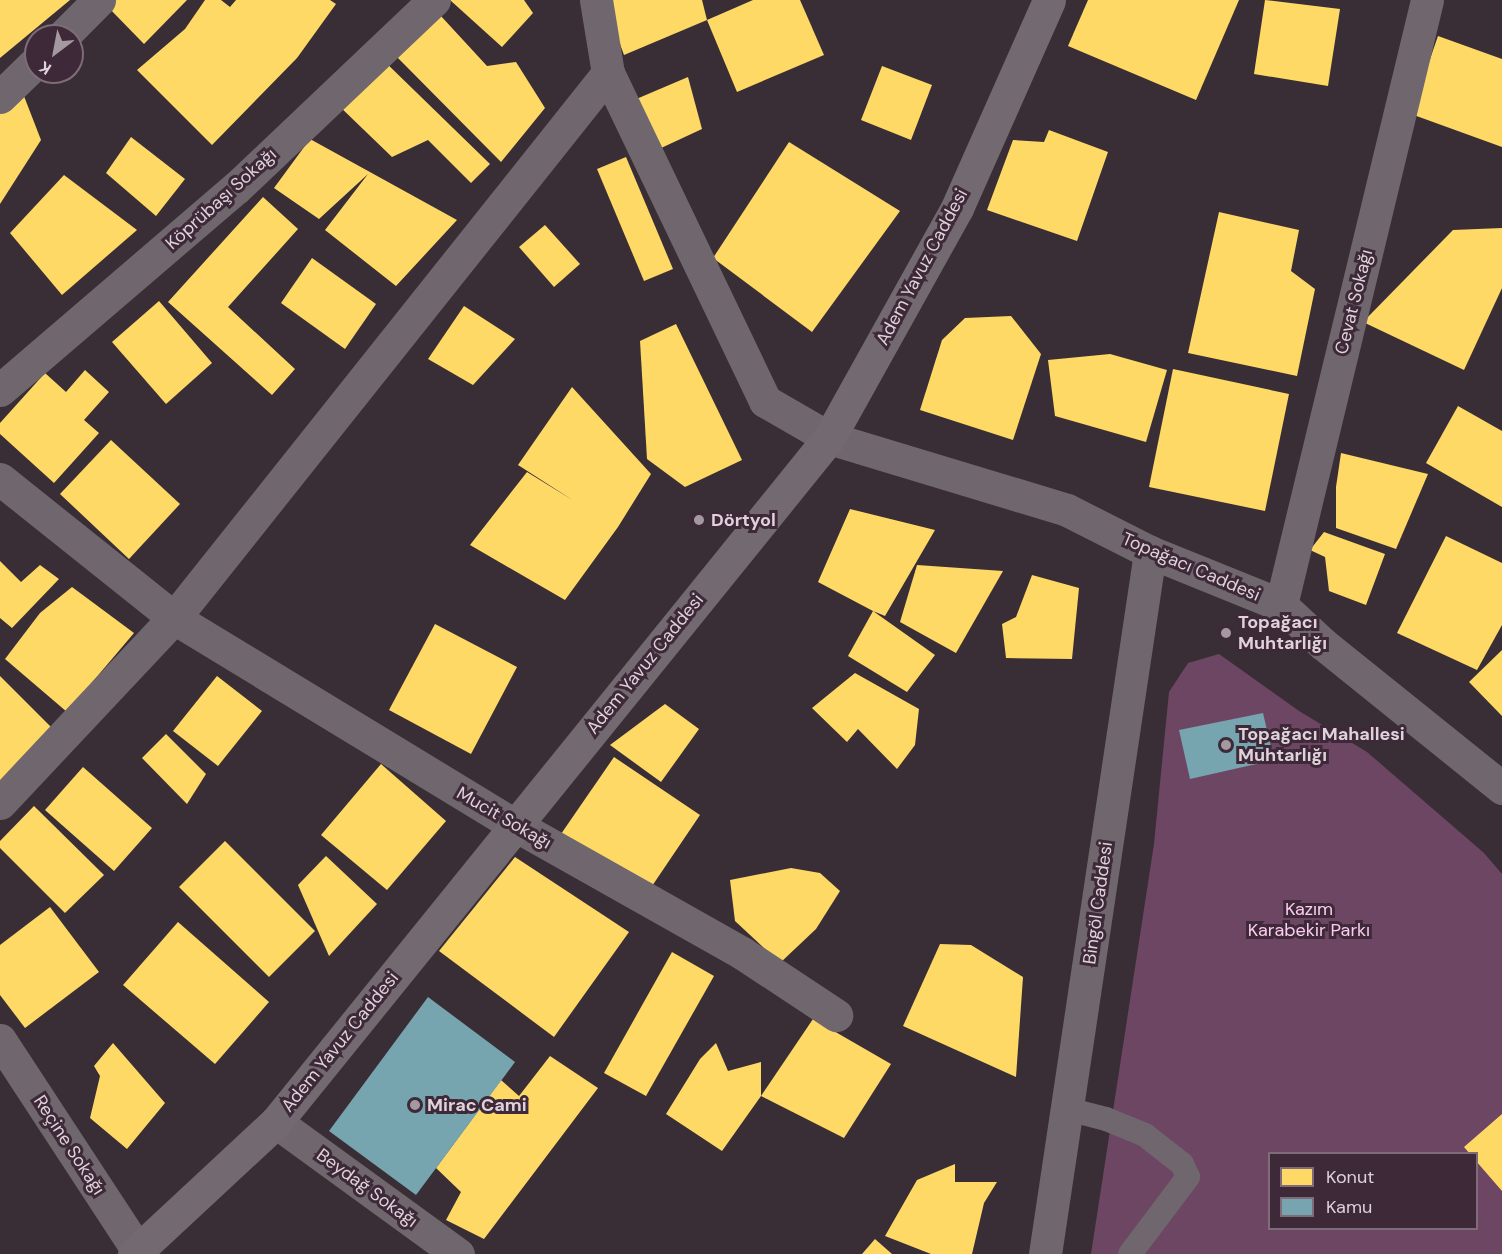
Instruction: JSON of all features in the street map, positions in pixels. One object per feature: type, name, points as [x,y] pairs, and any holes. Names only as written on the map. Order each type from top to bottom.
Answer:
[{"type":"street","name":"Köprübaşı Sokağı","points":[[0,390],[236,188],[434,0]]},
{"type":"street","name":"Topağacı Caddesi","points":[[596,0],[608,73],[765,401],[829,438],[1067,510],[1150,552],[1281,605],[1323,644],[1502,788]]},
{"type":"street","name":"Adem Yavuz Caddesi","points":[[136,1252],[276,1122],[829,438],[957,208],[1049,0]]},
{"type":"street","name":"Cevat Sokağı","points":[[1281,605],[1427,0]]},
{"type":"street","points":[[74,24],[93,2]]},
{"type":"street","points":[[0,803],[174,618],[608,73]]},
{"type":"street","points":[[0,97],[24,74]]},
{"type":"street","name":"Mucit Sokağı","points":[[0,479],[174,618],[515,825],[742,953],[836,1015]]},
{"type":"street","name":"Bingöl Caddesi","points":[[1046,1254],[1150,552]]},
{"type":"street","name":"Reçine Sokağı","points":[[0,1040],[136,1252]]},
{"type":"street","name":"Beydağ Sokağı","points":[[276,1122],[458,1254]]},
{"type":"lane","points":[[1067,1109],[1106,1119],[1145,1135],[1182,1164],[1188,1177],[1131,1254]]},
{"type":"green space","name":"Kazım Karabekir Parkı","points":[[1219,654],[1299,711],[1367,752],[1484,853],[1502,874],[1502,1254],[1091,1254],[1154,844],[1169,692],[1188,663]]},
{"type":"building: Konut","points":[[0,0],[70,0],[41,24],[24,24],[24,38],[0,58]]},
{"type":"building: Konut","points":[[111,0],[187,0],[144,44],[106,5]]},
{"type":"building: Konut","points":[[205,0],[221,0],[230,7],[236,0],[330,0],[336,4],[297,58],[212,145],[137,70],[185,29]]},
{"type":"building: Konut","points":[[450,0],[524,0],[533,13],[502,47]]},
{"type":"building: Konut","points":[[604,0],[702,0],[707,20],[624,55]]},
{"type":"building: Konut","points":[[753,0],[800,0],[824,55],[737,92],[707,20]]},
{"type":"building: Konut","points":[[1088,0],[1239,0],[1196,100],[1068,46]]},
{"type":"building: Konut","points":[[1265,0],[1340,9],[1328,86],[1254,74]]},
{"type":"building: Konut","points":[[440,15],[487,66],[516,62],[545,108],[501,162],[395,55]]},
{"type":"building: Konut","points":[[1438,36],[1502,59],[1502,147],[1411,114]]},
{"type":"building: Konut","points":[[380,57],[490,164],[471,183],[428,140],[392,157],[335,102]]},
{"type":"building: Konut","points":[[882,66],[932,85],[911,140],[861,120]]},
{"type":"building: Konut","points":[[688,77],[702,129],[659,149],[634,100]]},
{"type":"building: Konut","points":[[22,91],[41,140],[0,204],[0,108]]},
{"type":"building: Konut","points":[[1049,130],[1108,152],[1077,241],[987,210],[1013,140],[1044,142]]},
{"type":"building: Konut","points":[[131,137],[185,179],[156,216],[106,173]]},
{"type":"building: Konut","points":[[310,139],[457,220],[396,286],[325,230],[368,174],[319,219],[274,188]]},
{"type":"building: Konut","points":[[789,142],[900,211],[812,332],[713,258]]},
{"type":"building: Konut","points":[[626,157],[673,269],[644,281],[597,169]]},
{"type":"building: Konut","points":[[64,175],[137,230],[62,295],[10,233]]},
{"type":"building: Konut","points":[[263,197],[298,229],[228,307],[295,369],[272,395],[168,302]]},
{"type":"building: Konut","points":[[1219,212],[1299,230],[1291,271],[1315,289],[1297,376],[1188,353]]},
{"type":"building: Konut","points":[[545,225],[580,264],[554,287],[519,247]]},
{"type":"building: Konut","points":[[1502,228],[1502,288],[1464,370],[1363,322],[1453,230]]},
{"type":"building: Konut","points":[[312,258],[376,304],[345,349],[281,303]]},
{"type":"building: Konut","points":[[159,301],[212,363],[166,404],[112,342]]},
{"type":"building: Konut","points":[[464,306],[515,339],[473,385],[428,359]]},
{"type":"building: Konut","points":[[1011,316],[1041,354],[1013,440],[920,410],[942,340],[965,318]]},
{"type":"building: Konut","points":[[676,324],[742,460],[685,487],[647,459],[640,341]]},
{"type":"building: Konut","points":[[1110,354],[1167,370],[1146,442],[1055,416],[1048,360]]},
{"type":"building: Konut","points":[[1173,369],[1289,394],[1265,511],[1149,487]]},
{"type":"building: Konut","points":[[85,370],[109,392],[84,420],[99,433],[54,483],[0,434],[0,423],[45,373],[66,392]]},
{"type":"building: Konut","points":[[572,387],[651,474],[618,527],[565,600],[470,545],[527,472],[574,501],[518,465]]},
{"type":"building: Konut","points":[[1458,406],[1502,431],[1502,507],[1426,463]]},
{"type":"building: Konut","points":[[111,440],[180,504],[129,559],[60,494]]},
{"type":"building: Konut","points":[[1341,453],[1428,474],[1396,549],[1336,528],[1336,487]]},
{"type":"building: Konut","points":[[850,509],[935,530],[885,616],[818,582]]},
{"type":"building: Konut","points":[[1324,532],[1385,554],[1366,605],[1329,591],[1325,557],[1310,550]]},
{"type":"building: Konut","points":[[1446,536],[1502,563],[1502,625],[1477,670],[1397,633]]},
{"type":"building: Konut","points":[[0,561],[21,582],[40,565],[59,579],[12,628],[0,618]]},
{"type":"building: Konut","points":[[917,565],[1003,571],[956,653],[900,622]]},
{"type":"building: Konut","points":[[1032,575],[1079,588],[1072,659],[1006,658],[1002,624],[1016,617]]},
{"type":"building: Konut","points":[[72,587],[134,633],[67,712],[5,659],[40,613]]},
{"type":"building: Konut","points":[[873,611],[935,655],[907,692],[848,656]]},
{"type":"building: Konut","points":[[435,624],[517,667],[471,754],[389,710]]},
{"type":"building: Konut","points":[[1502,650],[1502,716],[1469,682]]},
{"type":"building: Konut","points":[[855,673],[919,709],[915,745],[897,769],[858,729],[847,742],[812,708]]},
{"type":"building: Konut","points":[[0,676],[52,728],[0,784]]},
{"type":"building: Konut","points":[[217,676],[262,711],[218,766],[173,731]]},
{"type":"building: Konut","points":[[665,704],[699,729],[661,782],[610,745]]},
{"type":"building: Konut","points":[[166,734],[206,774],[187,804],[142,758]]},
{"type":"building: Konut","points":[[614,757],[700,815],[648,892],[561,834]]},
{"type":"building: Konut","points":[[381,764],[446,821],[387,890],[321,835]]},
{"type":"building: Konut","points":[[83,767],[152,828],[114,871],[45,810]]},
{"type":"building: Konut","points":[[34,806],[104,875],[65,913],[0,848],[0,841]]},
{"type":"building: Konut","points":[[225,841],[315,931],[269,977],[179,887]]},
{"type":"building: Konut","points":[[326,856],[377,904],[329,956],[298,885]]},
{"type":"building: Konut","points":[[515,857],[629,932],[554,1037],[439,951]]},
{"type":"building: Konut","points":[[791,868],[820,873],[840,891],[816,929],[780,963],[735,921],[730,880]]},
{"type":"building: Konut","points":[[50,907],[99,972],[25,1028],[0,995],[0,945]]},
{"type":"building: Konut","points":[[178,922],[269,1002],[215,1064],[123,985]]},
{"type":"building: Konut","points":[[940,944],[971,945],[1023,977],[1016,1077],[903,1026]]},
{"type":"building: Konut","points":[[672,952],[714,976],[646,1096],[604,1073]]},
{"type":"building: Konut","points":[[813,1019],[891,1064],[844,1138],[761,1096]]},
{"type":"building: Konut","points":[[113,1043],[165,1103],[127,1149],[90,1118],[100,1076],[94,1066]]},
{"type":"building: Konut","points":[[716,1043],[728,1071],[761,1062],[761,1096],[722,1151],[666,1114],[700,1059]]},
{"type":"building: Konut","points":[[550,1056],[598,1088],[484,1239],[446,1220],[461,1192],[436,1168],[501,1080],[519,1096]]},
{"type":"building: Konut","points":[[1502,1114],[1502,1191],[1478,1163],[1478,1152],[1468,1152],[1464,1147]]},
{"type":"building: Konut","points":[[955,1164],[955,1182],[997,1182],[984,1203],[972,1254],[931,1254],[885,1236],[917,1180]]},
{"type":"building: Konut","points":[[875,1239],[892,1254],[862,1254]]},
{"type":"building: Kamu","name":"Topağacı Mahallesi Muhtarlığı","points":[[1263,713],[1274,760],[1190,779],[1179,730]]},
{"type":"building: Kamu","name":"Mirac Cami","points":[[428,997],[515,1062],[416,1195],[329,1131]]},
{"type":"place","name":"Dörtyol","points":[[699,520]]},
{"type":"place","name":"Topağacı Muhtarlığı","points":[[1226,633]]},
{"type":"place","name":"Topağacı Mahallesi Muhtarlığı","points":[[1226,745]]},
{"type":"place","name":"Mirac Cami","points":[[415,1105]]}]
